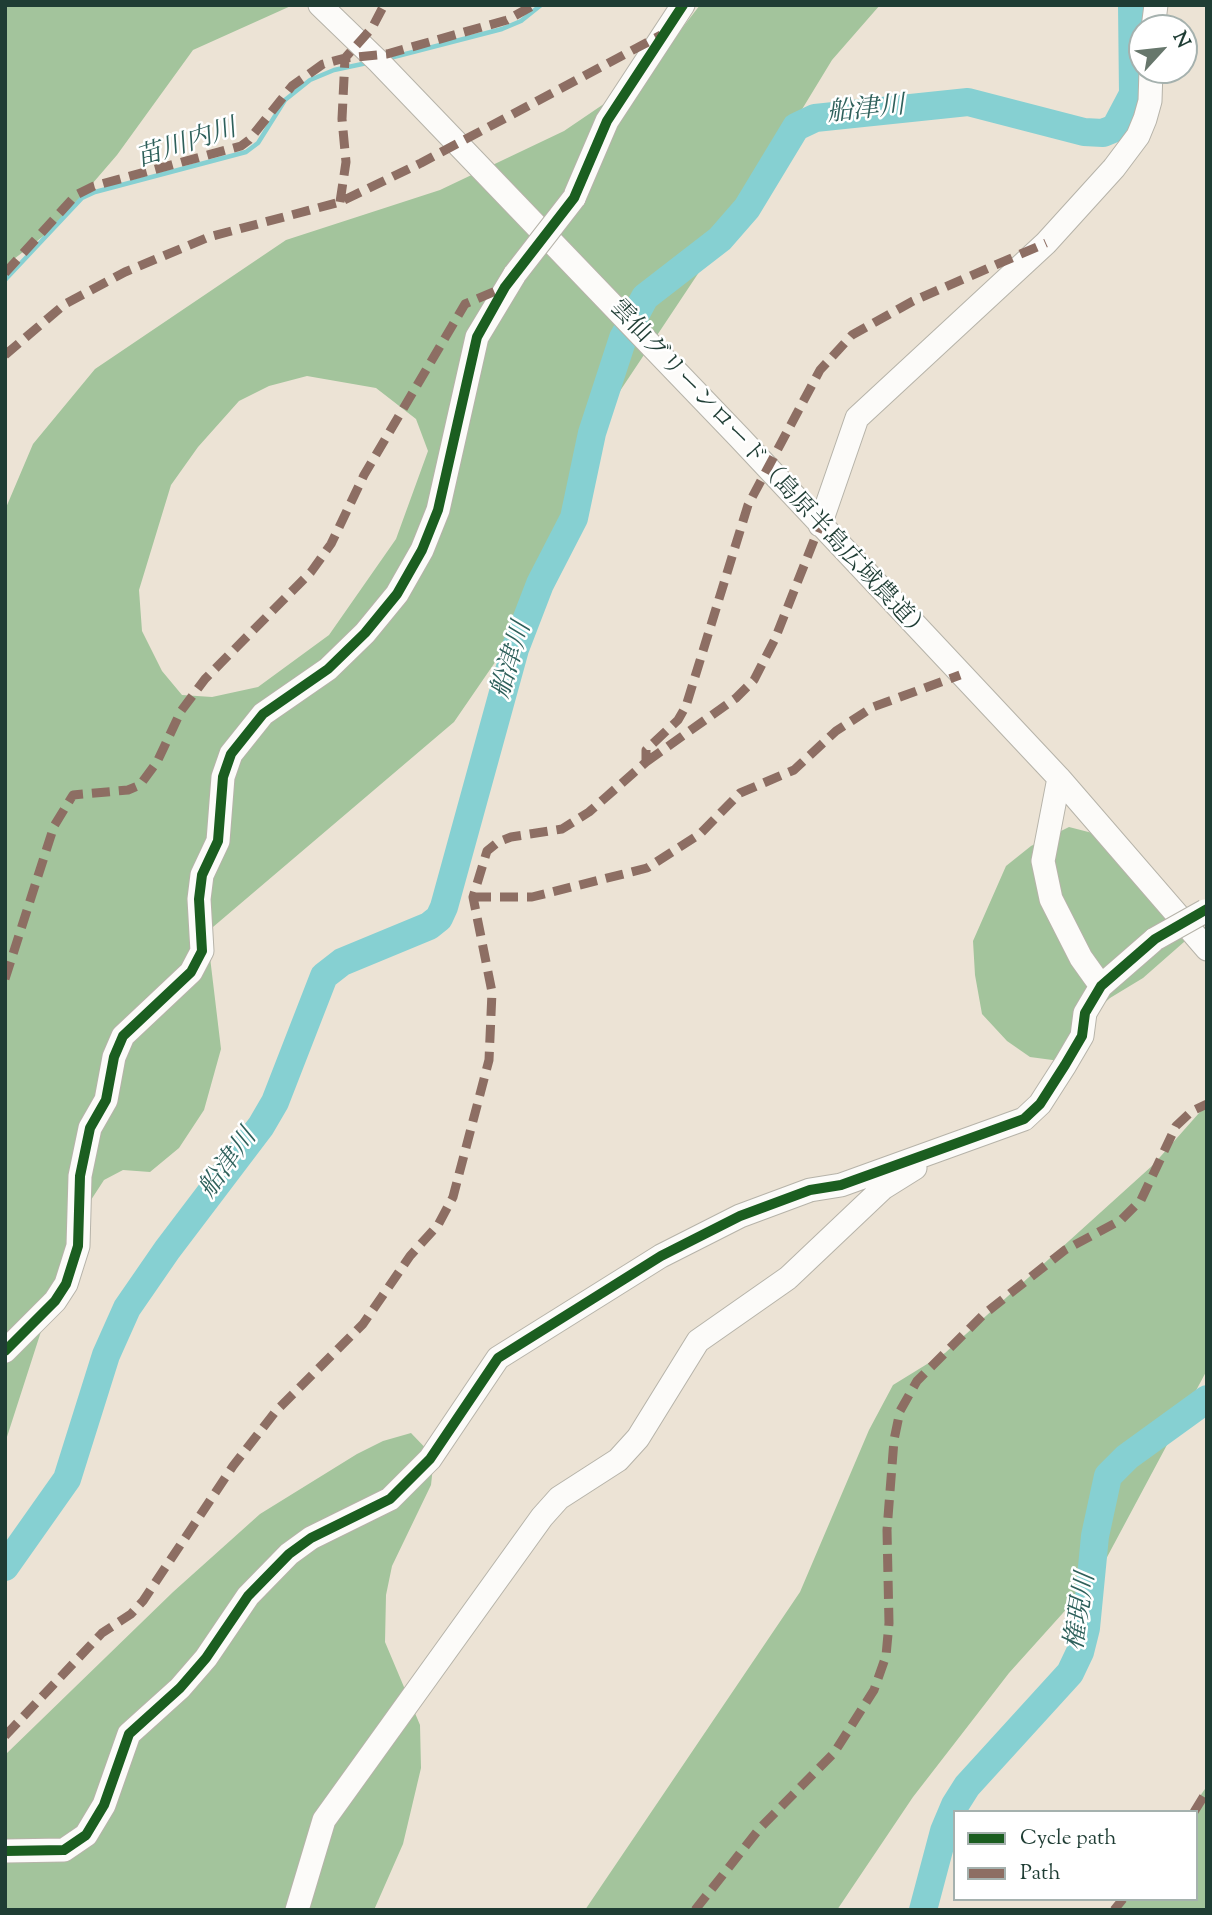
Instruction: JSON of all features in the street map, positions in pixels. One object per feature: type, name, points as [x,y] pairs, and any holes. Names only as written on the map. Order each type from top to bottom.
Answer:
[{"type":"street","name":"雲仙グリーンロード（島原半島広域農道）","points":[[320,5],[501,189],[1059,778],[1207,949]]},
{"type":"street","points":[[5,1351],[55,1301],[66,1284],[78,1247],[80,1175],[90,1128],[106,1100],[114,1057],[123,1036],[191,972],[202,951],[198,899],[202,875],[218,841],[223,777],[231,754],[263,715],[328,668],[365,633],[397,594],[422,550],[438,510],[477,337],[515,274],[575,198],[607,121],[683,5]]},
{"type":"street","points":[[815,519],[857,418],[1046,243],[1114,168],[1138,136],[1150,101],[1151,84]]},
{"type":"street","points":[[1059,778],[1043,861],[1051,900],[1081,958],[1101,986]]},
{"type":"street","points":[[5,1851],[64,1850],[86,1835],[104,1805],[129,1734],[180,1688],[206,1658],[248,1596],[289,1554],[311,1538],[390,1499],[430,1459],[498,1358],[661,1256],[740,1216],[810,1190],[841,1185],[937,1148],[1024,1119],[1041,1104],[1082,1036],[1085,1013],[1101,986],[1155,939],[1206,910]]},
{"type":"street","points":[[297,1910],[324,1820],[542,1517],[559,1499],[618,1460],[638,1438],[698,1341],[788,1278],[883,1188],[933,1157],[937,1148]]},
{"type":"green space","points":[[5,5],[293,5],[193,50],[117,155],[55,227],[5,266]]},
{"type":"green space","points":[[700,5],[880,5],[832,60],[745,203],[612,403],[500,655],[454,722],[213,927],[209,949],[221,1049],[204,1110],[179,1148],[150,1172],[123,1170],[104,1180],[76,1223],[5,1443],[5,510],[33,444],[95,369],[286,240],[440,190],[564,131],[645,76]],"holes":[[[307,376],[376,388],[416,419],[428,451],[396,539],[329,635],[258,687],[212,697],[182,695],[162,671],[142,631],[139,590],[171,485],[198,447],[239,401],[269,386]]]},
{"type":"green space","points":[[1069,827],[1100,835],[1186,921],[1184,942],[1143,978],[1110,998],[1092,1014],[1060,1061],[1030,1057],[1007,1041],[982,1014],[975,975],[973,941],[1006,866],[1031,846]]},
{"type":"green space","points":[[1207,1104],[1207,1370],[1098,1574],[1009,1673],[913,1797],[837,1910],[585,1910],[800,1592],[869,1430],[893,1385],[945,1353],[1153,1165]]},
{"type":"green space","points":[[411,1433],[434,1457],[431,1485],[392,1566],[386,1595],[385,1642],[420,1725],[421,1768],[403,1844],[374,1910],[5,1910],[5,1755],[173,1592],[260,1514],[357,1454],[383,1441]]},
{"type":"green space","points":[[1207,1786],[1207,1910],[1114,1910],[1121,1901],[1198,1901],[1198,1810],[1190,1810]]},
{"type":"waterway","name":"苗川内川","points":[[386,59],[502,29],[521,21],[541,5]]},
{"type":"waterway","name":"船津川","points":[[5,1567],[67,1479],[106,1355],[127,1308],[167,1250],[261,1126],[275,1102],[324,976],[342,962],[429,926],[439,918],[515,649],[540,584],[574,518],[592,433],[623,338],[645,297],[720,239],[747,208],[796,127],[815,118],[968,102],[1084,132],[1103,133],[1115,128],[1133,94],[1132,5]]},
{"type":"waterway","name":"苗川内川","points":[[5,280],[82,198],[95,192],[246,152],[258,143],[285,100],[310,80],[334,70],[367,63]]},
{"type":"waterway","name":"権現川","points":[[923,1910],[944,1831],[955,1805],[967,1786],[1070,1673],[1080,1652],[1086,1628],[1095,1536],[1108,1476],[1127,1457],[1207,1399]]},
{"type":"marked path","points":[[340,202],[346,162],[342,119],[345,58],[372,28],[384,5]]},
{"type":"marked path","points":[[5,273],[76,195],[94,186],[241,146],[249,140],[292,86],[323,64],[345,58],[387,54],[507,20],[534,5]]},
{"type":"marked path","points":[[5,355],[65,304],[125,272],[209,237],[340,202],[421,163],[661,35]]},
{"type":"marked path","points":[[5,1736],[102,1633],[131,1614],[143,1601],[233,1466],[276,1411],[363,1324],[410,1256],[438,1225],[453,1197],[489,1060],[492,992],[473,897],[487,851],[498,842],[511,837],[562,829],[589,812],[646,762],[646,750],[678,720],[686,706],[748,505],[820,370],[852,335],[913,301],[1046,243]]},
{"type":"marked path","points":[[5,979],[54,826],[73,795],[128,790],[140,785],[157,762],[181,711],[205,679],[311,572],[331,544],[364,475],[465,304],[503,288]]},
{"type":"marked path","points":[[646,762],[736,698],[754,680],[775,639],[820,525]]},
{"type":"marked path","points":[[473,897],[532,897],[647,868],[700,834],[740,793],[794,770],[836,731],[873,707],[960,675]]},
{"type":"marked path","points":[[695,1910],[760,1828],[834,1753],[874,1690],[886,1656],[889,1623],[887,1530],[894,1440],[900,1411],[917,1381],[983,1315],[1065,1250],[1121,1220],[1141,1200],[1176,1126],[1192,1111],[1207,1104]]},
{"type":"marked path","points":[[1195,1810],[1207,1791]]},
{"type":"marked path","points":[[1114,1910],[1121,1901]]},
{"type":"cycle path","points":[[5,1351],[55,1301],[66,1284],[78,1246],[80,1176],[90,1128],[106,1100],[114,1057],[123,1036],[191,972],[202,951],[199,899],[202,875],[218,841],[223,777],[231,754],[263,714],[328,669],[365,633],[397,594],[422,550],[438,510],[477,337],[505,287],[574,198],[607,121],[683,5]]},
{"type":"cycle path","points":[[5,1851],[64,1850],[86,1835],[104,1805],[129,1734],[180,1688],[206,1658],[248,1596],[289,1554],[311,1538],[390,1499],[430,1459],[498,1358],[661,1256],[740,1216],[810,1190],[841,1185],[1024,1119],[1040,1104],[1082,1036],[1085,1013],[1101,986],[1155,939],[1207,909]]}]
